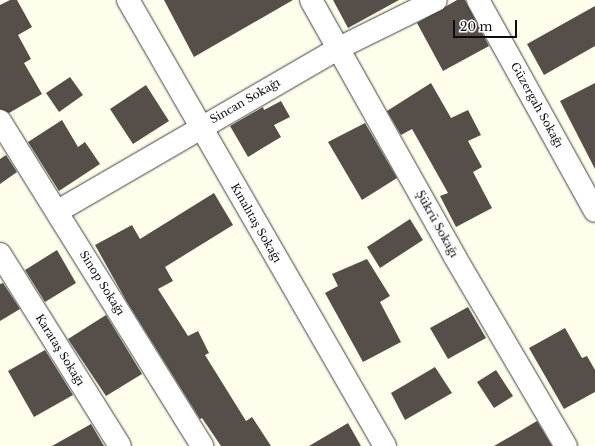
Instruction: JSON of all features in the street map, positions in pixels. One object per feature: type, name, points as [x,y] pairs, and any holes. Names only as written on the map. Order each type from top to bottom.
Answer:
[{"type":"street","name":"Kınalıtaş Sokağı","points":[[128,0],[384,446]]},
{"type":"street","name":"Şükrü Sokağı","points":[[311,0],[455,257],[566,446]]},
{"type":"street","name":"Sincan Sokağı","points":[[58,211],[200,126],[339,48],[436,0]]},
{"type":"street","name":"Güzergah Sokağı","points":[[478,0],[595,211]]},
{"type":"street","name":"Sinop Sokağı","points":[[0,121],[58,211],[202,446]]},
{"type":"street","name":"Karataş Sokağı","points":[[0,254],[120,446]]},
{"type":"building","points":[[10,0],[17,0],[32,27],[18,35],[31,59],[24,63],[42,94],[9,113],[0,109],[0,5]]},
{"type":"building","points":[[164,0],[293,0],[194,57]]},
{"type":"building","points":[[333,0],[399,0],[348,28]]},
{"type":"building","points":[[457,0],[465,0],[489,46],[443,71],[417,23]]},
{"type":"building","points":[[595,6],[595,46],[544,75],[527,44]]},
{"type":"building","points":[[70,77],[83,95],[59,112],[46,93]]},
{"type":"building","points":[[431,83],[451,118],[468,110],[481,135],[468,141],[482,167],[473,172],[492,208],[456,227],[440,196],[448,193],[412,129],[401,135],[387,111]]},
{"type":"building","points":[[595,83],[595,169],[560,101]]},
{"type":"building","points":[[146,85],[169,121],[133,144],[110,109]]},
{"type":"building","points":[[281,101],[290,117],[274,125],[281,137],[248,157],[230,126],[263,107],[264,110]]},
{"type":"building","points":[[62,120],[78,147],[85,142],[100,164],[59,191],[28,142]]},
{"type":"building","points":[[365,123],[397,178],[362,200],[328,142]]},
{"type":"building","points":[[6,155],[17,172],[0,184],[0,159]]},
{"type":"building","points":[[214,193],[233,225],[165,267],[173,281],[158,289],[188,336],[198,331],[209,353],[205,355],[246,421],[252,417],[271,446],[221,446],[202,418],[200,419],[127,302],[95,245],[132,225],[140,239]]},
{"type":"building","points":[[410,219],[423,240],[380,268],[367,247]]},
{"type":"building","points":[[57,250],[76,283],[45,302],[25,270]]},
{"type":"building","points":[[367,259],[390,296],[380,302],[401,342],[363,362],[325,293],[338,286],[332,274]]},
{"type":"building","points":[[3,283],[20,309],[0,321],[0,284]]},
{"type":"building","points":[[468,307],[486,338],[448,359],[430,328]]},
{"type":"building","points":[[106,315],[142,374],[106,396],[68,339]]},
{"type":"building","points":[[565,328],[582,358],[587,356],[595,370],[595,392],[564,409],[529,348]]},
{"type":"building","points":[[45,350],[73,395],[34,417],[8,371]]},
{"type":"building","points":[[435,367],[452,393],[405,420],[391,393]]},
{"type":"building","points":[[496,370],[513,396],[494,408],[477,382]]},
{"type":"building","points":[[537,421],[552,446],[494,446],[520,431]]},
{"type":"building","points":[[348,423],[361,446],[309,446]]},
{"type":"building","points":[[91,424],[104,446],[52,446]]}]
